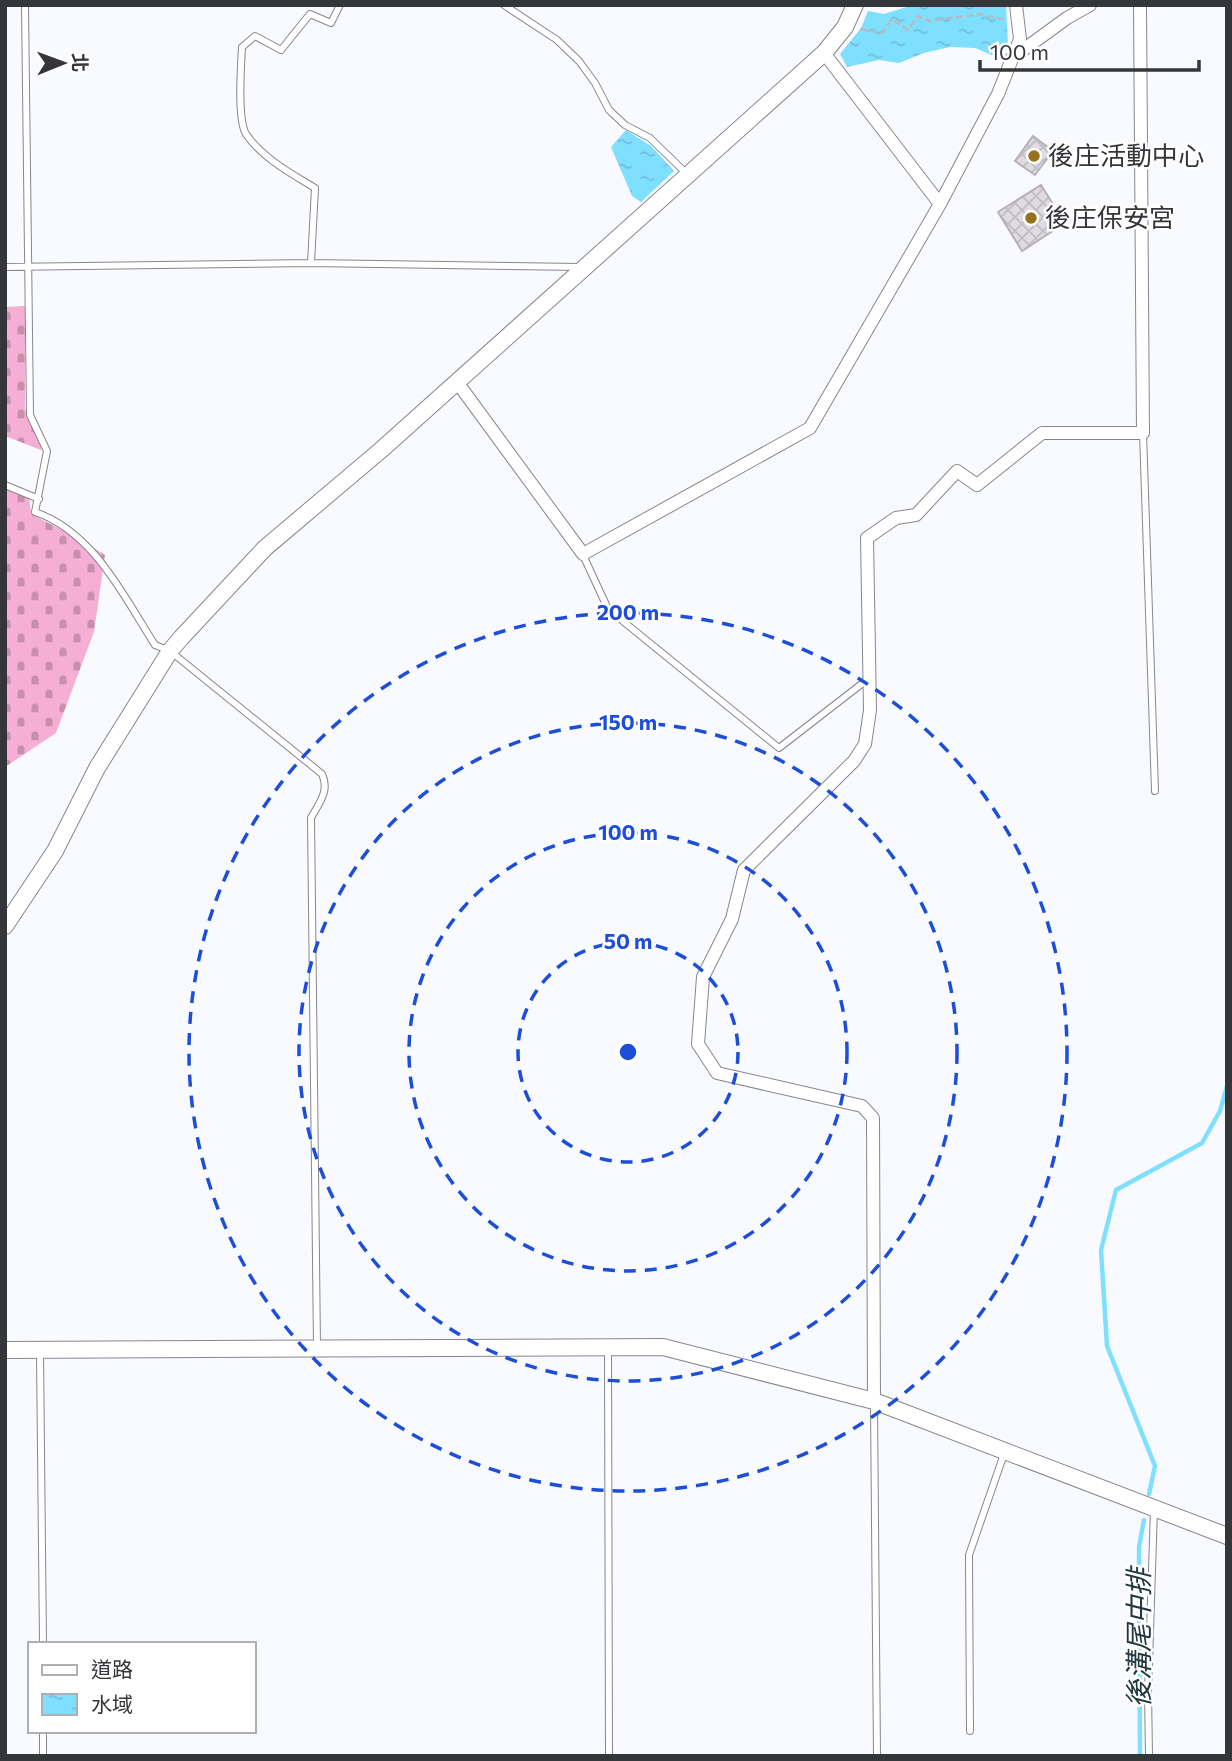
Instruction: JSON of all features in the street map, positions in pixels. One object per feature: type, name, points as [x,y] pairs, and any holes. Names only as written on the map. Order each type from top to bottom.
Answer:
[{"type":"street","points":[[5,926],[55,851],[96,768],[170,651],[265,548],[457,382],[824,52],[845,27],[855,5]]},
{"type":"street","points":[[457,382],[583,554],[810,428],[940,204],[998,94],[1020,38],[1016,5]]},
{"type":"street","points":[[1012,59],[1090,5]]},
{"type":"street","points":[[874,1401],[873,1118],[862,1105],[717,1073],[698,1044],[703,977],[732,919],[744,870],[854,761],[865,744],[870,710],[867,538],[896,518],[916,515],[957,471],[977,485],[1042,433],[1143,433],[1140,5]]},
{"type":"street","points":[[824,52],[940,204]]},
{"type":"street","points":[[5,1350],[663,1347],[874,1401],[1227,1536]]},
{"type":"lane","points":[[25,5],[30,415],[47,451],[35,512],[57,522],[95,554],[155,645],[170,651],[322,774],[324,779],[326,789],[311,818],[317,1349]]},
{"type":"lane","points":[[311,263],[315,188],[264,153],[244,132],[240,97],[242,47],[255,36],[281,50],[310,14],[331,23],[340,5]]},
{"type":"lane","points":[[504,5],[557,40],[595,83],[609,110],[625,125],[650,138],[687,174]]},
{"type":"lane","points":[[5,267],[311,263],[585,268]]},
{"type":"lane","points":[[1143,433],[1155,791]]},
{"type":"lane","points":[[5,485],[39,499]]},
{"type":"lane","points":[[583,554],[608,609],[779,748],[870,678]]},
{"type":"lane","points":[[608,1347],[609,1756]]},
{"type":"lane","points":[[40,1350],[43,1642]]},
{"type":"lane","points":[[874,1401],[877,1756]]},
{"type":"lane","points":[[970,1731],[970,1555],[1005,1452]]},
{"type":"lane","points":[[1149,1756],[1153,1509]]},
{"type":"lane","points":[[43,1733],[43,1756]]},
{"type":"path","points":[[845,27],[882,33],[892,19],[908,30],[918,16],[929,21],[980,14],[1018,24]]},
{"type":"green space","points":[[25,306],[25,409],[42,439],[41,450],[5,436],[5,307]]},
{"type":"green space","points":[[5,486],[29,495],[31,514],[105,555],[94,632],[56,733],[5,767]]},
{"type":"water","points":[[913,5],[1006,5],[1008,43],[1001,59],[975,48],[950,47],[899,63],[879,60],[847,67],[840,54],[861,28],[868,11],[884,14]]},
{"type":"water","points":[[626,130],[651,146],[674,171],[641,202],[632,196],[611,147]]},
{"type":"building","name":"後庄活動中心","points":[[1033,136],[1053,151],[1035,175],[1015,161]]},
{"type":"building","name":"後庄保安宮","points":[[1041,185],[1065,223],[1022,251],[998,212]]},
{"type":"waterway","name":"後溝尾中排","points":[[1149,1494],[1155,1466],[1107,1346],[1101,1250],[1116,1190],[1202,1143],[1220,1111],[1227,1086]]},
{"type":"waterway","name":"後溝尾中排","points":[[1140,1756],[1139,1547],[1144,1520]]},
{"type":"place","name":"後庄活動中心","points":[[1034,156]]},
{"type":"place","name":"後庄保安宮","points":[[1031,218]]}]
